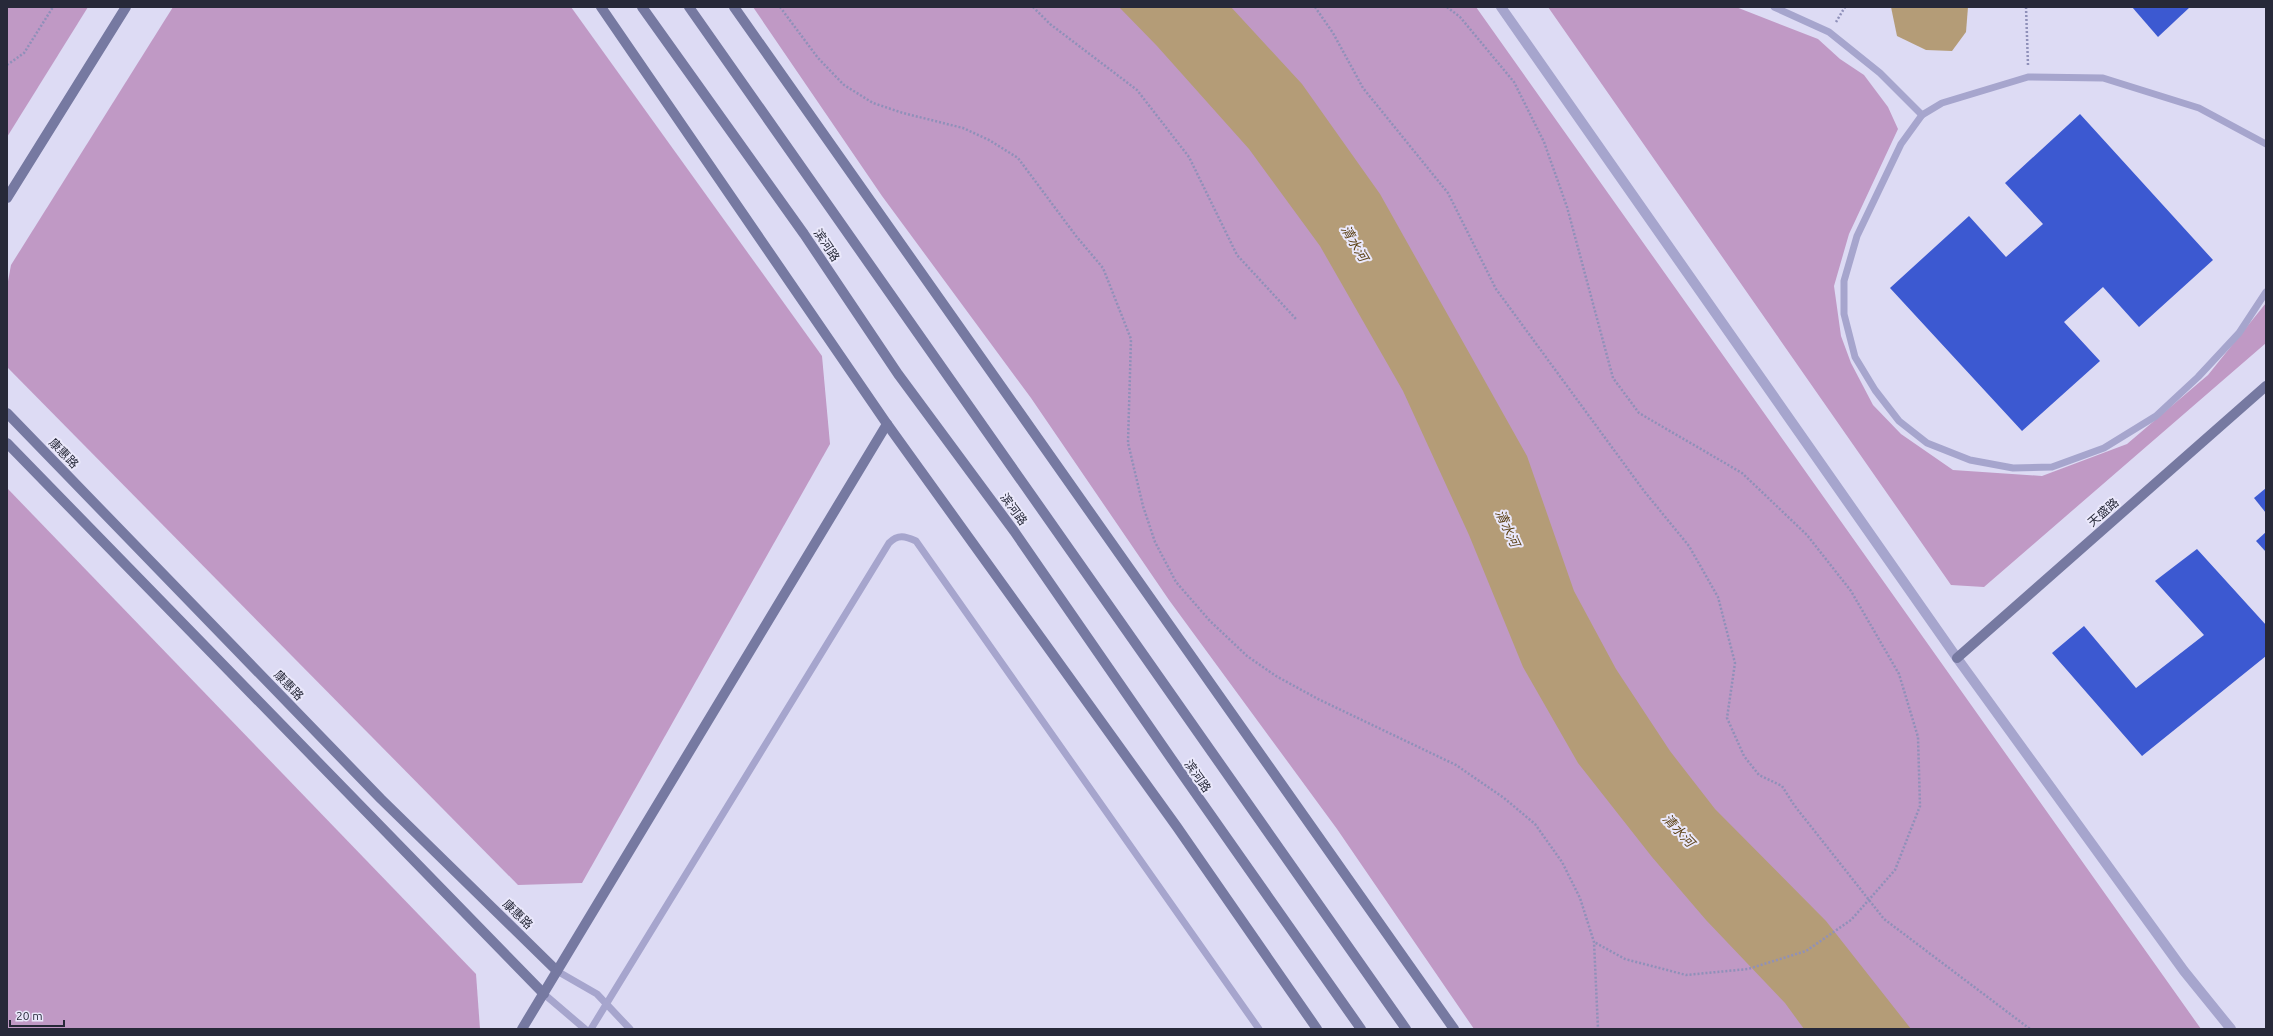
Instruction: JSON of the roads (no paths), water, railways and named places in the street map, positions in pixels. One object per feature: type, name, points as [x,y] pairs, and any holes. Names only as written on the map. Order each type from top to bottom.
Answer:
[{"type":"main road","points":[[7,198],[126,7]]},
{"type":"main road","points":[[601,7],[887,424],[1172,821],[1317,1029]]},
{"type":"main road","name":"滨河路","points":[[642,7],[804,234],[898,374],[1014,530],[1182,774],[1361,1029]]},
{"type":"main road","name":"滨河路","points":[[689,7],[1406,1029]]},
{"type":"main road","points":[[734,7],[1454,1029]]},
{"type":"main road","name":"天盛路","points":[[1957,658],[2266,386]]},
{"type":"main road","name":"康惠路","points":[[7,413],[381,799],[557,972]]},
{"type":"main road","points":[[522,1029],[887,424]]},
{"type":"main road","points":[[7,443],[544,994]]},
{"type":"street","points":[[1501,7],[1957,658],[2184,971],[2231,1029]]},
{"type":"lane","points":[[1774,7],[1829,32],[1880,73],[1922,115]]},
{"type":"lane","points":[[2266,144],[2199,108],[2103,78],[2028,77],[1942,103],[1922,115],[1901,144],[1857,236],[1844,281],[1844,314],[1855,357],[1875,390],[1899,421],[1927,443],[1970,460],[2012,468],[2052,467],[2104,448],[2156,416],[2198,377],[2239,333],[2266,292]]},
{"type":"lane","points":[[591,1029],[889,543],[895,537],[905,536],[916,541],[1259,1029]]},
{"type":"lane","points":[[557,972],[597,994],[630,1029]]},
{"type":"lane","points":[[544,994],[585,1029]]},
{"type":"water","name":"清水河","points":[[1119,7],[1231,7],[1302,84],[1380,194],[1527,456],[1574,591],[1616,669],[1670,751],[1715,809],[1826,921],[1911,1029],[1804,1029],[1785,1003],[1706,920],[1652,857],[1578,763],[1523,667],[1469,535],[1403,391],[1320,246],[1249,149],[1157,46]]},
{"type":"water","points":[[1891,7],[1968,7],[1966,32],[1952,51],[1926,50],[1897,36]]}]
